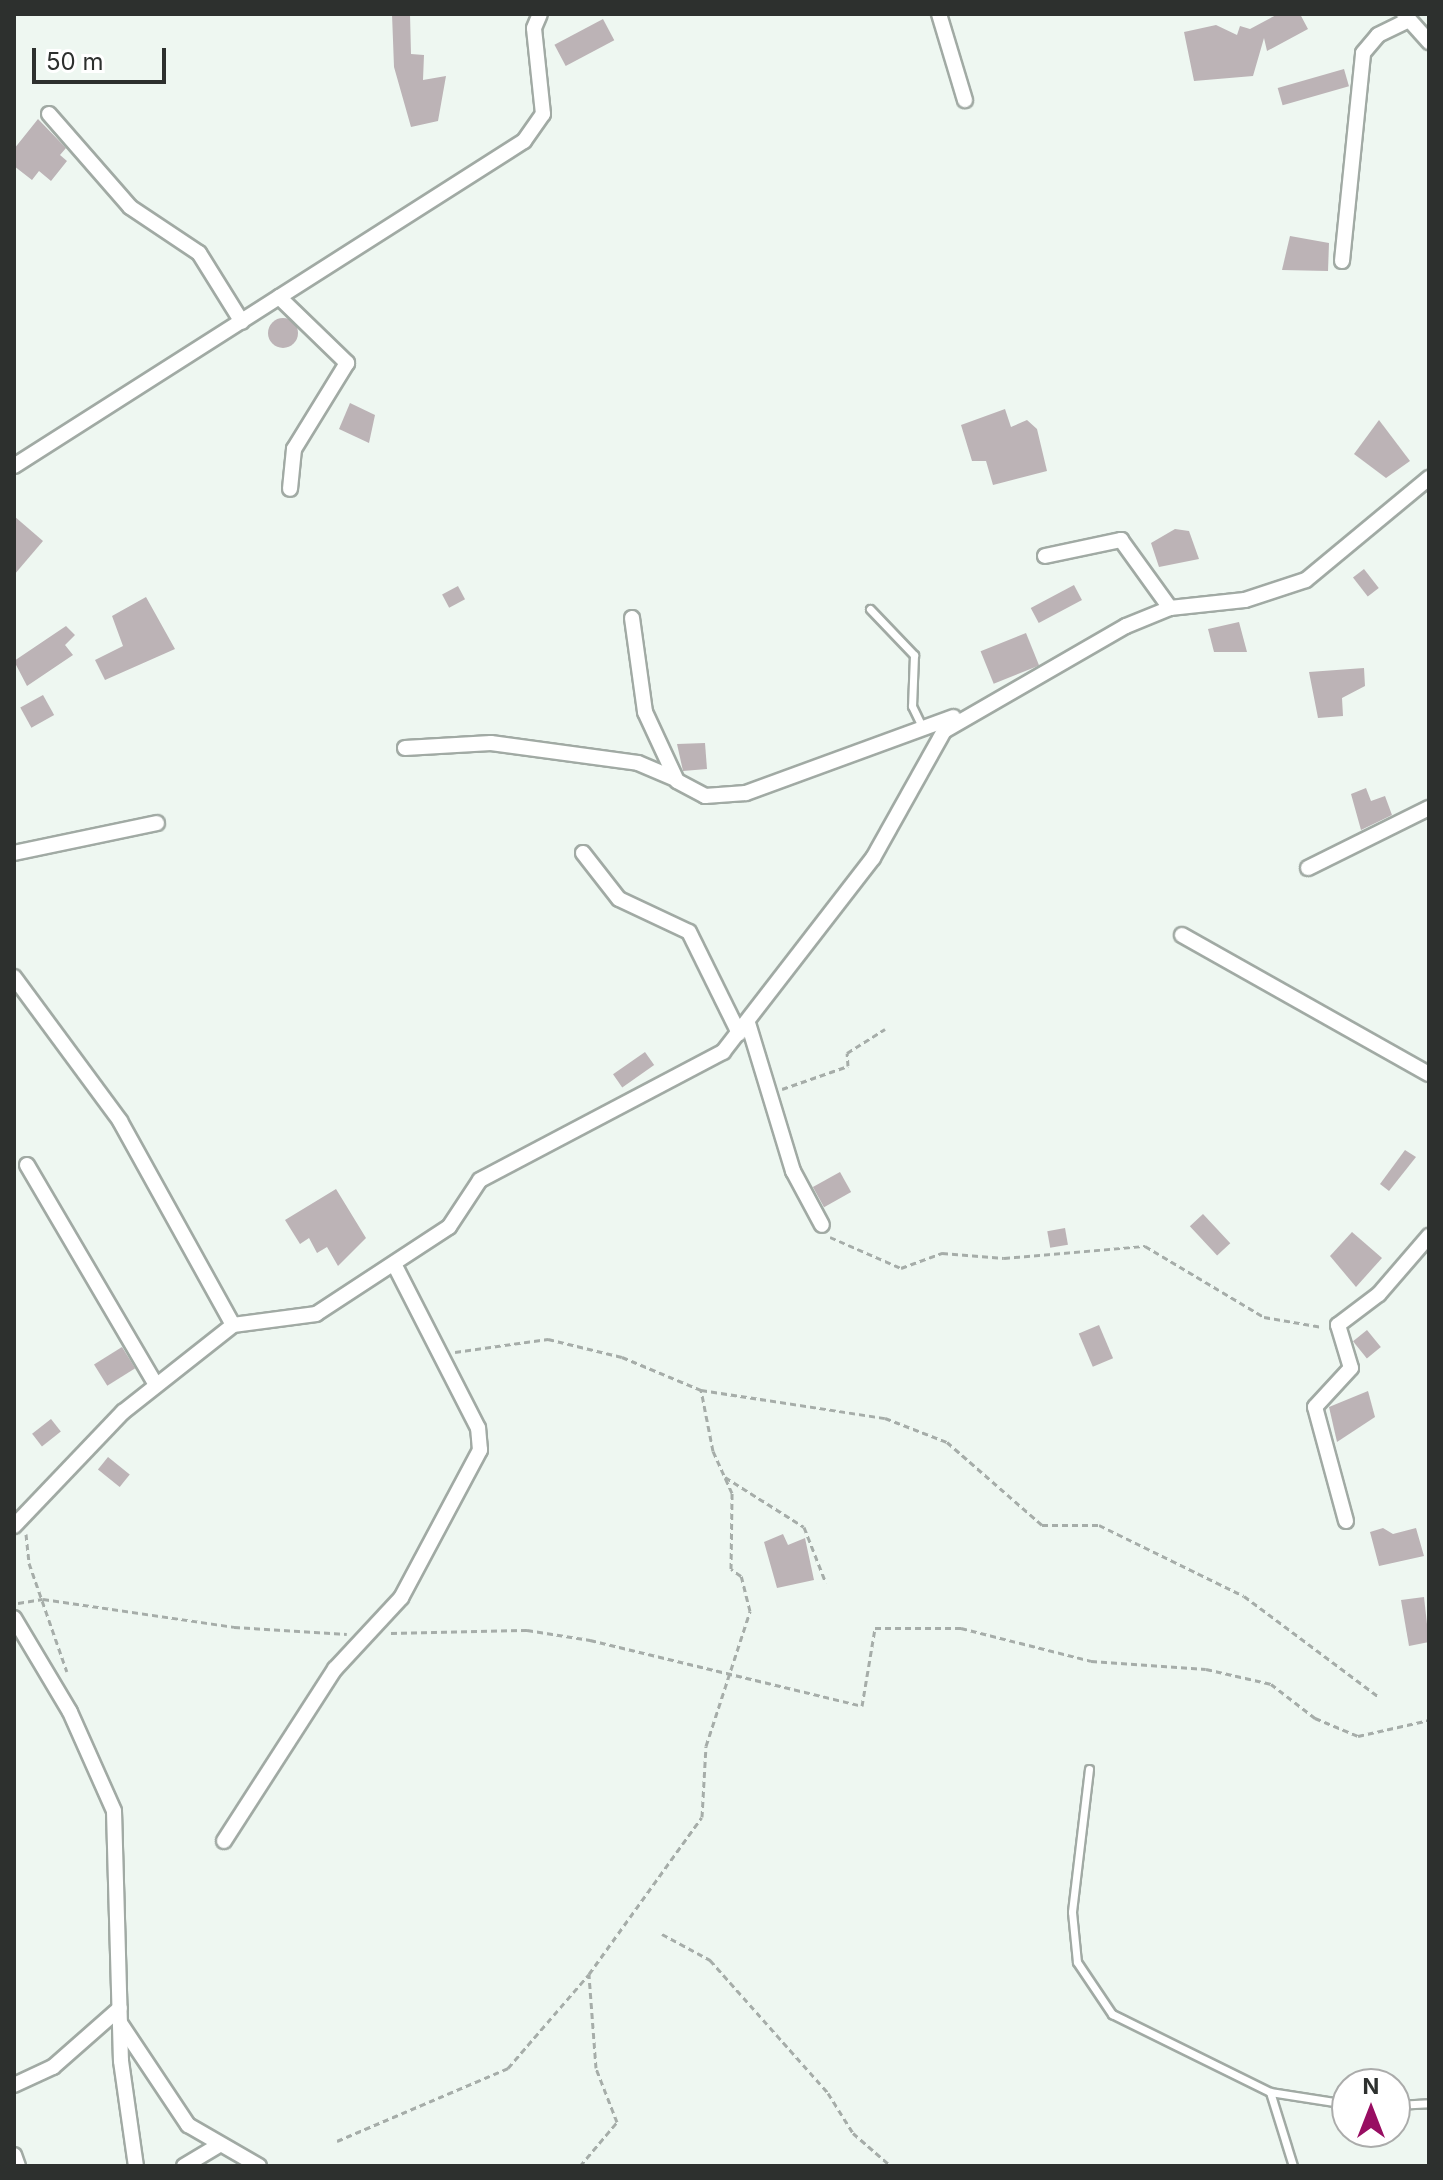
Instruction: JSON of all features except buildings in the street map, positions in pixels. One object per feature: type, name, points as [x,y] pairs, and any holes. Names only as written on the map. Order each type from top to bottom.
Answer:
[{"type":"street","points":[[14,466],[242,322],[538,126],[540,14]]},
{"type":"street","points":[[939,14],[965,100]]},
{"type":"street","points":[[1342,261],[1363,53],[1378,35],[1406,17],[1429,42]]},
{"type":"street","points":[[49,114],[130,207],[199,253],[242,322]]},
{"type":"street","points":[[279,297],[347,363],[294,449],[290,489]]},
{"type":"street","points":[[405,748],[491,743],[638,763],[705,796],[746,793],[924,730],[980,706],[1170,608],[1245,600],[1306,580],[1429,478]]},
{"type":"street","points":[[1045,556],[1121,540],[1170,608]]},
{"type":"street","points":[[632,618],[645,712],[677,781]]},
{"type":"street","points":[[20,1524],[155,1383],[233,1325],[316,1314],[396,1268],[449,1227],[480,1180],[674,1083],[743,1028],[873,858],[944,731],[980,706]]},
{"type":"street","points":[[1308,868],[1429,808]]},
{"type":"street","points":[[14,853],[157,823]]},
{"type":"street","points":[[583,853],[619,899],[689,932],[743,1028],[771,1092],[793,1171],[822,1225]]},
{"type":"street","points":[[1182,935],[1408,1056],[1429,1074]]},
{"type":"street","points":[[14,977],[120,1121],[233,1325]]},
{"type":"street","points":[[27,1165],[155,1383]]},
{"type":"street","points":[[1346,1521],[1315,1407],[1351,1368],[1338,1325],[1379,1294],[1429,1236]]},
{"type":"street","points":[[224,1841],[361,1634],[401,1598],[480,1450],[478,1428],[396,1268]]},
{"type":"street","points":[[14,1618],[70,1712],[114,1811],[120,2015],[136,2166]]},
{"type":"street","points":[[14,2085],[53,2067],[120,2015]]},
{"type":"street","points":[[120,2015],[178,2114],[217,2146],[259,2166]]},
{"type":"street","points":[[184,2166],[217,2146]]},
{"type":"street","points":[[14,2155],[18,2166]]},
{"type":"lane","points":[[870,609],[914,655],[912,706],[924,730]]},
{"type":"lane","points":[[1089,1769],[1072,1912],[1077,1962],[1112,2014],[1270,2092],[1331,2102]]},
{"type":"lane","points":[[1270,2092],[1293,2166]]},
{"type":"path","points":[[771,1092],[848,1066],[847,1053],[885,1029]]},
{"type":"path","points":[[822,1225],[843,1248],[901,1268],[942,1253],[1004,1258],[1145,1246],[1264,1317],[1338,1325]]},
{"type":"path","points":[[440,1355],[548,1339],[622,1357],[701,1390],[835,1407],[947,1442],[1042,1525],[1099,1525],[1180,1560],[1244,1596],[1379,1697]]},
{"type":"path","points":[[337,2141],[508,2068],[589,1974],[702,1817],[706,1746],[750,1611],[741,1576],[731,1569],[735,1523],[701,1390]]},
{"type":"path","points":[[725,1477],[804,1527],[826,1583]]},
{"type":"path","points":[[20,1524],[29,1563],[67,1674],[70,1712]]},
{"type":"path","points":[[14,1603],[43,1599],[234,1627],[361,1634],[527,1630],[729,1670],[862,1706],[875,1628],[961,1628],[1091,1661],[1206,1669],[1271,1684],[1315,1718],[1358,1736],[1429,1720]]},
{"type":"path","points":[[662,1934],[710,1960],[828,2093],[853,2133],[891,2166]]},
{"type":"path","points":[[580,2166],[617,2122],[596,2068],[589,1974]]}]
